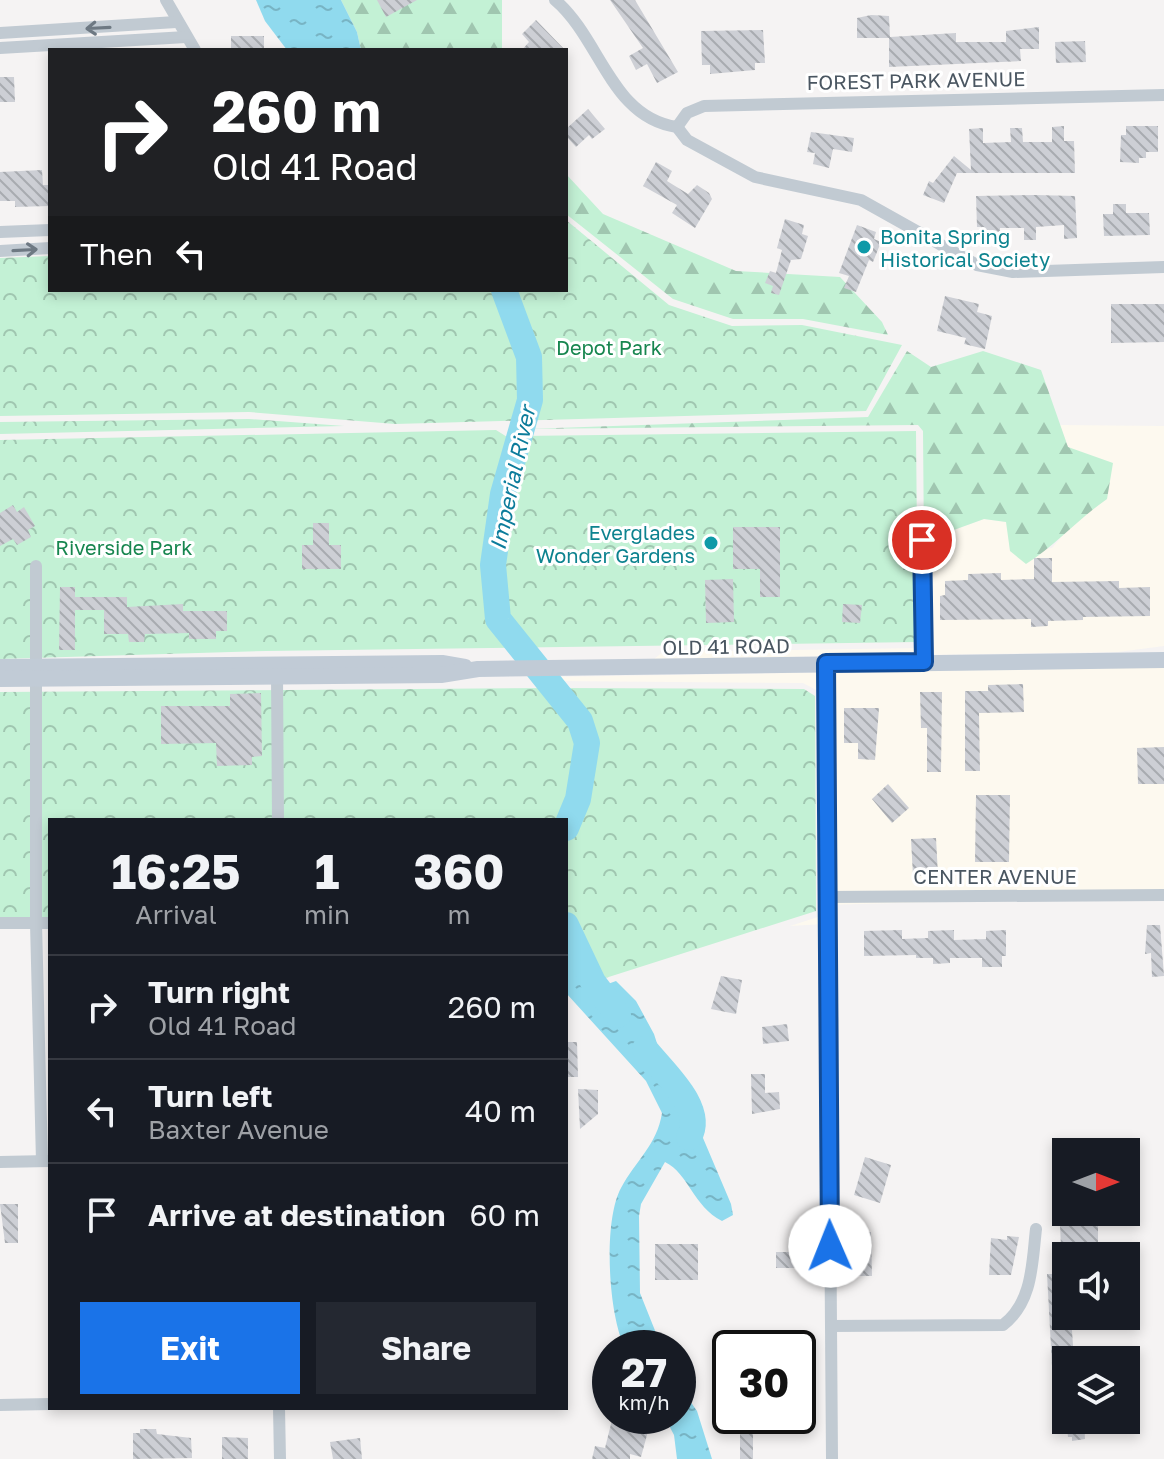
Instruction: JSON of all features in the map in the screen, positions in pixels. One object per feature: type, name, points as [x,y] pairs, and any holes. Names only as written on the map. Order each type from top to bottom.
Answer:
[{"type":"street","points":[[166,0],[194,48]]},
{"type":"street","points":[[555,0],[583,31],[632,107],[661,125],[677,127],[687,140],[755,177],[861,200],[977,265],[1013,272],[1164,267]]},
{"type":"street","points":[[0,33],[176,22]]},
{"type":"street","points":[[0,48],[186,37]]},
{"type":"street","name":"FOREST PARK AVENUE","points":[[677,127],[687,113],[704,106],[1164,95]]},
{"type":"street","points":[[0,232],[48,230]]},
{"type":"street","points":[[0,251],[48,248]]},
{"type":"street","points":[[922,540],[924,662]]},
{"type":"street","points":[[0,1162],[46,1161],[36,923],[36,566]]},
{"type":"street","name":"OLD 41 ROAD","points":[[1119,660],[1164,654]]},
{"type":"street","name":"OLD 41 ROAD","points":[[0,667],[36,672],[277,676],[441,675],[478,669],[1164,660]]},
{"type":"street","name":"OLD 41 ROAD","points":[[0,679],[36,672],[442,663],[478,669]]},
{"type":"street","points":[[826,663],[832,1459]]},
{"type":"street","points":[[277,676],[278,818]]},
{"type":"street","name":"CENTER AVENUE","points":[[827,897],[1164,895]]},
{"type":"street","points":[[0,923],[48,923]]},
{"type":"street","points":[[831,1326],[1003,1325],[1016,1315],[1024,1300],[1036,1229]]},
{"type":"street","points":[[0,1405],[48,1404]]},
{"type":"street","points":[[279,1410],[280,1459]]},
{"type":"shaded area","points":[[1060,425],[1164,426],[1164,646],[1118,652],[654,659],[663,652],[920,648],[924,548],[929,539],[984,519],[1007,522],[1010,551],[1052,548],[1074,522],[1107,499],[1068,447]]},
{"type":"shaded area","points":[[1164,667],[1164,896],[824,905],[824,924],[790,926],[818,917],[823,911],[820,692],[803,683],[553,681],[548,677]]},
{"type":"green space","points":[[341,0],[502,0],[502,48],[361,48],[357,32]]},
{"type":"green space","points":[[568,176],[603,214],[736,271],[840,277],[882,322],[888,335],[803,319],[733,319],[673,299],[568,216]]},
{"type":"green space","name":"Depot Park","points":[[568,222],[669,305],[732,326],[802,325],[902,345],[866,411],[395,424],[249,412],[0,416],[0,258],[48,256],[48,292],[568,292]]},
{"type":"green space","points":[[907,351],[931,367],[983,351],[1041,370],[1068,447],[1113,463],[1107,499],[1026,564],[1010,551],[1006,522],[984,519],[929,539],[924,548],[923,431],[918,425],[527,429],[868,417]]},
{"type":"green space","points":[[249,419],[344,426],[0,434],[0,422]]},
{"type":"green space","name":"Riverside Park","points":[[496,430],[517,443],[520,436],[916,431],[918,642],[266,651],[0,659],[0,440]]},
{"type":"green space","points":[[804,689],[815,696],[816,911],[593,982],[568,929],[568,818],[48,818],[48,919],[0,920],[0,692]]},
{"type":"water","points":[[256,0],[341,0],[357,32],[361,48],[285,48],[265,21]]},
{"type":"water","points":[[568,950],[588,987],[594,989],[616,981],[636,1001],[654,1034],[668,1078],[703,1125],[703,1138],[733,1215],[722,1221],[712,1215],[680,1174],[665,1162],[641,1204],[639,1216],[640,1293],[655,1330],[618,1330],[610,1268],[615,1203],[621,1188],[656,1134],[662,1113],[646,1081],[568,995]]},
{"type":"water","points":[[696,1410],[712,1459],[677,1459],[674,1435],[696,1434]]},
{"type":"building","points":[[377,0],[417,0],[386,17]]},
{"type":"building","points":[[610,0],[635,0],[678,72],[657,83],[647,64],[636,70],[629,56],[643,48]]},
{"type":"building","points":[[889,16],[890,37],[956,33],[956,42],[1006,42],[1006,31],[1039,27],[1039,49],[1020,49],[1021,61],[889,67],[889,38],[857,38],[857,18]]},
{"type":"building","points":[[536,20],[563,48],[524,48],[529,42],[522,34]]},
{"type":"building","points":[[763,30],[765,63],[755,63],[755,70],[710,74],[710,65],[702,65],[701,31]]},
{"type":"building","points":[[231,36],[264,36],[264,48],[231,48]]},
{"type":"building","points":[[1085,41],[1086,62],[1056,63],[1055,42]]},
{"type":"building","points":[[0,77],[14,77],[15,102],[0,102]]},
{"type":"building","points":[[588,109],[605,129],[592,139],[589,135],[576,147],[568,138],[568,127]]},
{"type":"building","points":[[1064,126],[1064,141],[1074,141],[1075,173],[957,173],[944,203],[923,195],[929,181],[933,183],[954,156],[971,170],[969,129],[983,128],[983,143],[1011,142],[1010,128],[1022,128],[1023,142],[1052,142],[1052,127]]},
{"type":"building","points":[[1126,126],[1158,126],[1158,152],[1146,152],[1146,158],[1139,158],[1139,163],[1120,162],[1121,135],[1126,135]]},
{"type":"building","points":[[811,132],[854,138],[852,152],[833,149],[829,168],[813,164],[815,153],[807,152]]},
{"type":"building","points":[[656,162],[672,171],[667,181],[688,194],[697,185],[709,193],[712,199],[695,228],[672,213],[677,205],[643,186]]},
{"type":"building","points":[[42,170],[43,185],[48,185],[48,206],[15,207],[15,201],[0,201],[0,172]]},
{"type":"building","points":[[976,196],[1075,196],[1077,238],[1064,239],[1064,225],[1036,227],[1036,240],[1024,240],[1024,228],[1000,228],[1000,241],[982,238],[981,227],[977,227]]},
{"type":"building","points":[[1113,204],[1126,204],[1126,213],[1149,213],[1150,235],[1104,236],[1103,214],[1113,214]]},
{"type":"building","points":[[785,219],[804,225],[802,234],[808,236],[801,259],[791,260],[779,295],[771,293],[773,286],[765,283],[770,271],[776,273],[782,250],[777,248]]},
{"type":"building","points":[[857,225],[876,232],[874,239],[881,242],[873,262],[869,260],[856,292],[844,288],[849,276],[839,273]]},
{"type":"building","points":[[945,296],[979,304],[977,312],[992,316],[985,349],[964,344],[966,338],[937,331]]},
{"type":"building","points":[[1111,304],[1164,304],[1164,342],[1111,343]]},
{"type":"building","points":[[13,505],[17,512],[24,507],[35,526],[28,530],[31,537],[17,545],[13,539],[0,546],[0,513]]},
{"type":"building","points":[[313,523],[329,523],[329,545],[341,545],[341,569],[302,569],[302,545],[313,545]]},
{"type":"building","points":[[733,527],[780,527],[780,597],[760,597],[760,569],[733,569]]},
{"type":"building","points":[[1034,558],[1052,558],[1052,582],[1119,581],[1119,588],[1150,587],[1150,616],[1083,617],[1083,620],[1048,621],[1048,626],[1031,627],[1031,619],[940,620],[940,596],[945,595],[945,581],[968,580],[968,574],[1001,573],[1001,580],[1034,579]]},
{"type":"building","points":[[733,579],[734,622],[706,623],[705,580]]},
{"type":"building","points":[[60,587],[75,587],[75,597],[127,597],[127,607],[183,604],[183,611],[227,611],[227,631],[216,631],[216,639],[189,639],[189,633],[145,634],[144,642],[129,642],[128,634],[104,634],[104,610],[75,610],[75,650],[59,650]]},
{"type":"building","points":[[843,604],[862,605],[860,623],[842,622]]},
{"type":"building","points":[[1023,684],[1024,712],[979,713],[980,771],[965,771],[965,691],[988,691],[988,685]]},
{"type":"building","points":[[920,692],[942,692],[941,772],[927,772],[927,728],[921,728]]},
{"type":"building","points":[[261,693],[262,756],[252,757],[252,765],[217,766],[216,743],[161,744],[161,706],[230,706],[230,694]]},
{"type":"building","points":[[844,708],[879,708],[875,760],[858,759],[858,743],[844,743]]},
{"type":"building","points":[[1164,747],[1164,784],[1138,784],[1137,748]]},
{"type":"building","points":[[888,784],[909,808],[892,823],[872,799]]},
{"type":"building","points":[[976,795],[1010,795],[1009,862],[975,862]]},
{"type":"building","points":[[936,838],[938,875],[913,876],[911,839]]},
{"type":"building","points":[[1147,925],[1160,925],[1164,976],[1152,977],[1151,953],[1145,954]]},
{"type":"building","points":[[902,930],[902,939],[928,938],[928,931],[954,930],[954,940],[986,939],[986,931],[1006,930],[1006,956],[1002,956],[1002,967],[982,967],[982,958],[950,958],[950,963],[933,964],[933,958],[916,958],[916,955],[864,956],[864,931]]},
{"type":"building","points":[[721,976],[742,980],[736,1014],[711,1009]]},
{"type":"building","points":[[787,1024],[789,1041],[763,1044],[762,1027]]},
{"type":"building","points":[[568,1042],[577,1042],[578,1077],[568,1077]]},
{"type":"building","points":[[751,1074],[765,1074],[765,1093],[779,1092],[780,1109],[752,1114]]},
{"type":"building","points":[[578,1089],[598,1090],[598,1114],[580,1129]]},
{"type":"building","points":[[865,1157],[891,1165],[880,1203],[854,1195]]},
{"type":"building","points":[[0,1204],[18,1204],[18,1243],[5,1243]]},
{"type":"building","points":[[1060,1226],[1098,1226],[1098,1242],[1061,1242]]},
{"type":"building","points":[[871,1232],[872,1276],[852,1276],[851,1233]]},
{"type":"building","points":[[1007,1236],[1019,1237],[1011,1275],[989,1275],[991,1238],[1007,1240]]},
{"type":"building","points":[[655,1244],[698,1244],[698,1280],[655,1280]]},
{"type":"building","points":[[776,1252],[800,1252],[800,1268],[776,1268]]},
{"type":"building","points":[[1047,1274],[1052,1274],[1052,1330],[1072,1330],[1073,1346],[1052,1346],[1052,1366]]},
{"type":"building","points":[[140,1429],[156,1429],[157,1434],[191,1438],[192,1458],[133,1459],[133,1433],[140,1433]]},
{"type":"building","points":[[608,1434],[647,1434],[641,1457],[630,1454],[630,1459],[592,1459],[595,1446],[605,1448]]},
{"type":"building","points":[[740,1434],[753,1434],[753,1459],[740,1459]]},
{"type":"building","points":[[1068,1434],[1085,1434],[1085,1439],[1072,1441],[1072,1437]]},
{"type":"building","points":[[222,1437],[248,1438],[248,1459],[222,1459]]},
{"type":"building","points":[[360,1438],[362,1459],[333,1459],[330,1442]]},
{"type":"waterway","name":"Imperial River","points":[[505,292],[529,357],[530,400],[503,494],[493,565],[498,619],[580,721],[587,743],[578,799],[568,823]]},
{"type":"waterway","name":"Imperial River","points":[[568,929],[593,982],[618,1015]]},
{"type":"waterway","name":"Imperial River","points":[[645,1049],[687,1102],[693,1126],[689,1137]]},
{"type":"place","name":"Bonita Spring Historical Society","points":[[864,247]]},
{"type":"place","name":"Everglades Wonder Gardens","points":[[711,543]]},
{"type":"route","points":[[830,1246],[826,663],[924,662],[922,540]]}]
